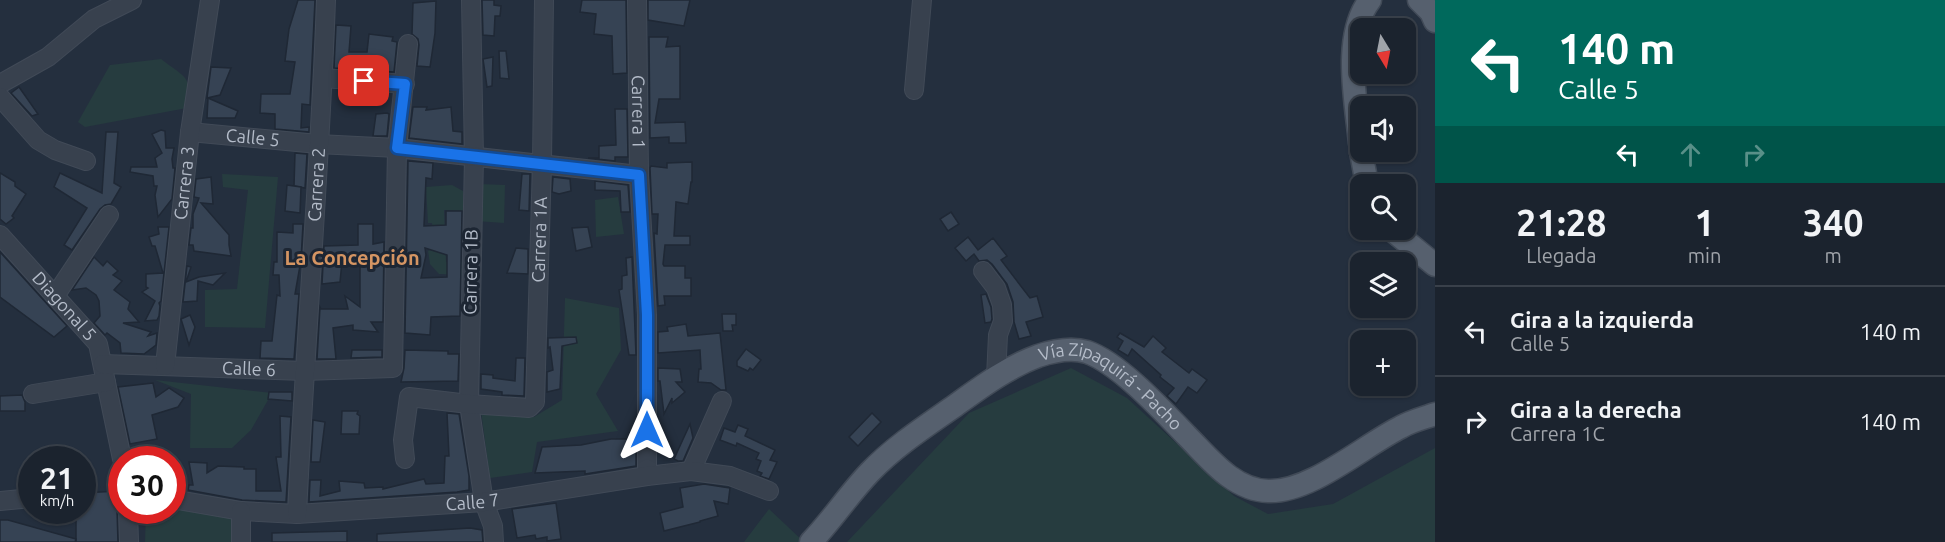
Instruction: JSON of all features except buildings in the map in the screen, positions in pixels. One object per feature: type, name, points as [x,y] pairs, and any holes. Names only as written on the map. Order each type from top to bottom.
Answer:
[{"type":"main road","points":[[1356,96],[1355,33],[1362,10],[1370,0]]},
{"type":"main road","points":[[1419,0],[1431,12],[1435,21]]},
{"type":"main road","points":[[1404,240],[1435,265]]},
{"type":"main road","name":"Vía Zipaquirá - Pacho","points":[[811,542],[870,472],[912,436],[996,377],[1035,357],[1055,351],[1087,352],[1110,364],[1152,400],[1227,476],[1252,489],[1266,492],[1286,490],[1310,481],[1402,426],[1435,414]]},
{"type":"street","points":[[0,84],[48,57],[94,19],[132,0]]},
{"type":"street","name":"Carrera 3","points":[[165,366],[190,132],[210,0]]},
{"type":"street","name":"Carrera 2","points":[[297,514],[326,0]]},
{"type":"street","name":"Carrera 1B","points":[[471,0],[474,157],[469,404],[484,502],[493,526],[494,542]]},
{"type":"street","name":"Carrera 1A","points":[[469,404],[529,408],[535,402],[544,0]]},
{"type":"street","name":"Carrera 1","points":[[637,0],[639,175],[647,315],[647,476]]},
{"type":"street","points":[[914,90],[922,0]]},
{"type":"street","points":[[397,148],[408,44]]},
{"type":"street","points":[[323,78],[405,84]]},
{"type":"street","points":[[0,97],[38,140],[55,150],[86,161]]},
{"type":"street","name":"Calle 5","points":[[190,132],[318,144],[397,148],[639,175]]},
{"type":"street","name":"Calle 6","points":[[103,364],[304,371],[393,368],[397,148]]},
{"type":"street","points":[[55,296],[109,216]]},
{"type":"street","name":"Diagonal 5","points":[[0,235],[98,344],[119,446]]},
{"type":"street","points":[[983,271],[996,288],[1002,305],[1003,321],[998,335],[996,377]]},
{"type":"street","points":[[33,394],[106,382]]},
{"type":"street","points":[[405,459],[403,440],[409,397],[469,404]]},
{"type":"street","points":[[691,471],[722,401]]},
{"type":"street","name":"Calle 7","points":[[186,501],[241,511],[297,514],[484,502],[691,471],[730,476],[769,491]]},
{"type":"street","points":[[0,501],[18,499]]},
{"type":"street","points":[[241,511],[241,542]]},
{"type":"street","points":[[128,524],[129,542]]},
{"type":"green space","points":[[161,59],[181,74],[188,83],[187,108],[85,127],[78,122],[110,65]]},
{"type":"green space","points":[[222,174],[278,177],[265,328],[205,327],[205,290],[237,289],[248,190],[223,187]]},
{"type":"green space","points":[[479,184],[505,185],[504,223],[476,221]]},
{"type":"green space","points":[[452,185],[463,191],[464,211],[444,210],[446,262],[466,262],[465,275],[439,274],[430,264],[428,251],[433,248],[432,223],[428,223],[426,187]]},
{"type":"green space","points":[[618,197],[624,234],[596,237],[595,200]]},
{"type":"green space","points":[[565,298],[619,308],[621,350],[596,394],[618,431],[537,442],[532,472],[490,478],[481,411],[534,417],[562,400]]},
{"type":"green space","points":[[1071,368],[1127,398],[1234,496],[1268,514],[1333,504],[1435,448],[1435,542],[847,542],[969,413]]},
{"type":"green space","points":[[155,380],[272,393],[251,430],[232,448],[190,448],[191,394]]},
{"type":"green space","points":[[769,509],[804,542],[744,542]]},
{"type":"green space","points":[[186,511],[237,518],[236,542],[145,542],[146,524],[186,524]]},
{"type":"district","name":"La Concepción","points":[[352,258]]},
{"type":"route","points":[[364,81],[405,84],[397,148],[639,175],[647,315],[647,430]]}]
